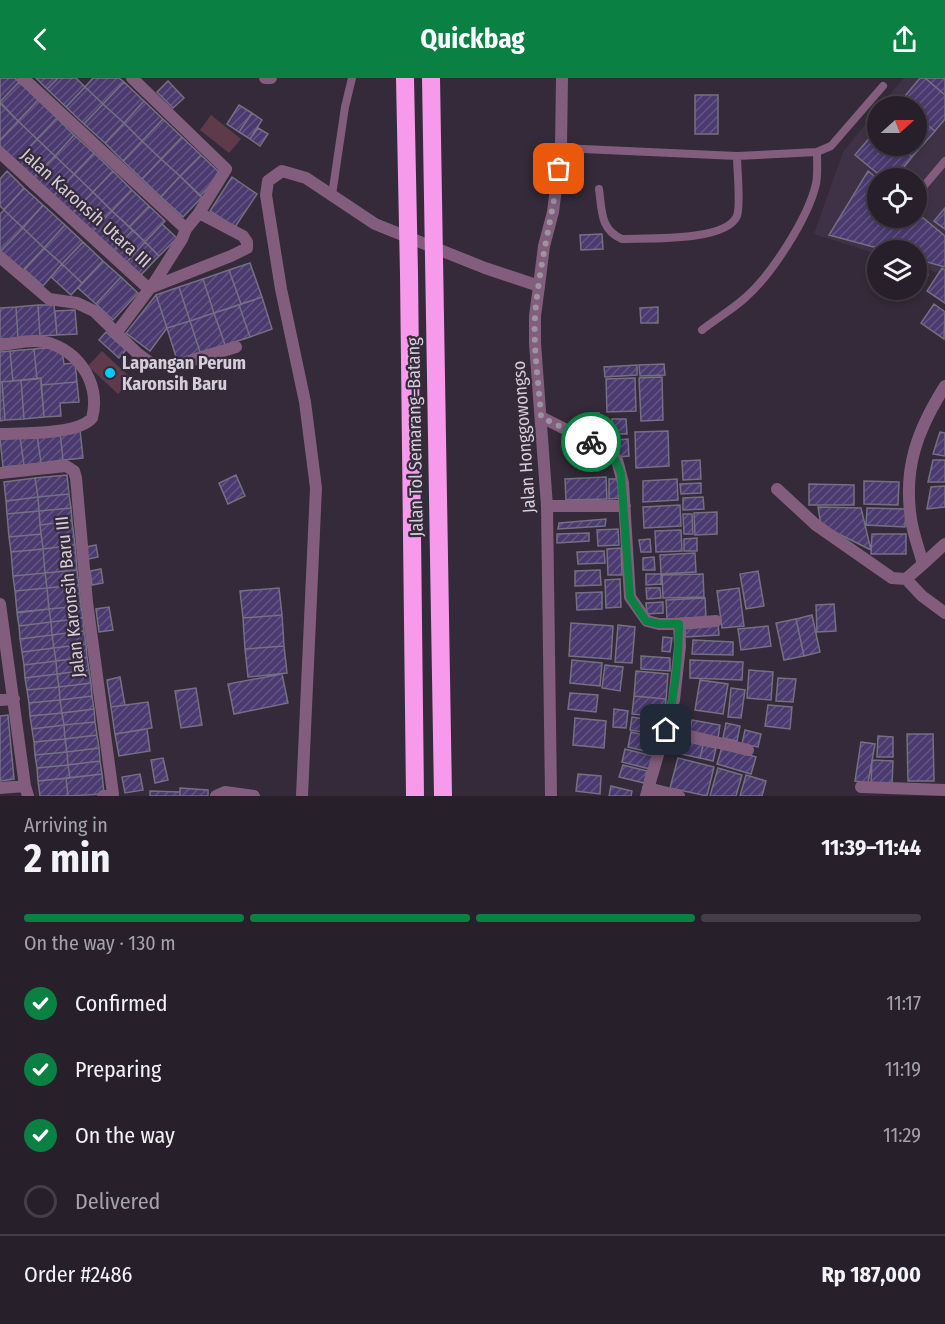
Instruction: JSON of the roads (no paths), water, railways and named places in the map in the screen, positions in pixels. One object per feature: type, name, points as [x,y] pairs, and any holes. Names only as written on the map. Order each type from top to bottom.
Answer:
[{"type":"highway","name":"Jalan Tol Semarang–Batang","points":[[405,84],[416,796]]},
{"type":"highway","name":"Jalan Tol Semarang–Batang","points":[[431,85],[443,796]]},
{"type":"street","points":[[22,78],[186,229]]},
{"type":"street","points":[[117,332],[149,289],[226,169],[132,78]]},
{"type":"street","points":[[265,78],[271,78]]},
{"type":"street","name":"Jalan Honggowongso","points":[[551,796],[547,506],[535,316],[544,246],[553,212],[561,148],[562,78]]},
{"type":"street","name":"Jalan Karonsih Utara III","points":[[0,153],[149,289]]},
{"type":"street","points":[[302,796],[316,488],[305,402],[281,289],[266,195],[268,181],[282,171],[306,178],[375,224],[485,268],[539,286]]},
{"type":"street","points":[[149,289],[247,248],[247,242],[243,236],[199,213]]},
{"type":"street","points":[[0,257],[49,299],[77,303],[94,311],[145,360],[159,366],[174,366],[236,347]]},
{"type":"street","points":[[0,345],[37,341],[55,346],[74,357],[84,367],[94,396],[92,418],[85,425],[72,429],[0,434]]},
{"type":"street","points":[[923,564],[911,519],[911,463],[928,412],[945,386]]},
{"type":"street","points":[[541,417],[607,450],[617,460],[623,483],[630,597],[646,621],[659,624],[716,621]]},
{"type":"street","name":"Jalan Karonsih Baru III","points":[[0,473],[58,466],[66,466],[74,471],[87,602],[111,796]]},
{"type":"street","points":[[777,489],[816,525],[892,578],[906,579],[922,596],[945,613]]},
{"type":"street","points":[[547,506],[625,506]]},
{"type":"street","points":[[906,579],[945,544]]},
{"type":"street","points":[[0,604],[26,791],[0,788]]},
{"type":"street","points":[[679,624],[680,646],[674,700],[647,792],[679,796]]},
{"type":"street","points":[[0,700],[14,699]]},
{"type":"street","points":[[666,730],[748,750]]},
{"type":"street","points":[[861,787],[945,790]]},
{"type":"street","points":[[216,796],[225,792],[254,796]]},
{"type":"lane","points":[[332,195],[345,107],[352,78]]},
{"type":"lane","points":[[561,148],[737,156],[817,152],[831,146],[882,86]]},
{"type":"lane","points":[[702,330],[747,296],[776,261],[799,224],[812,195],[816,183],[817,152]]},
{"type":"lane","points":[[598,189],[604,222],[611,234],[622,239],[704,235],[728,226],[738,214],[737,156]]},
{"type":"lane","points":[[927,182],[945,161]]},
{"type":"place","name":"Lapangan Perum Karonsih Baru","points":[[110,373]]}]
